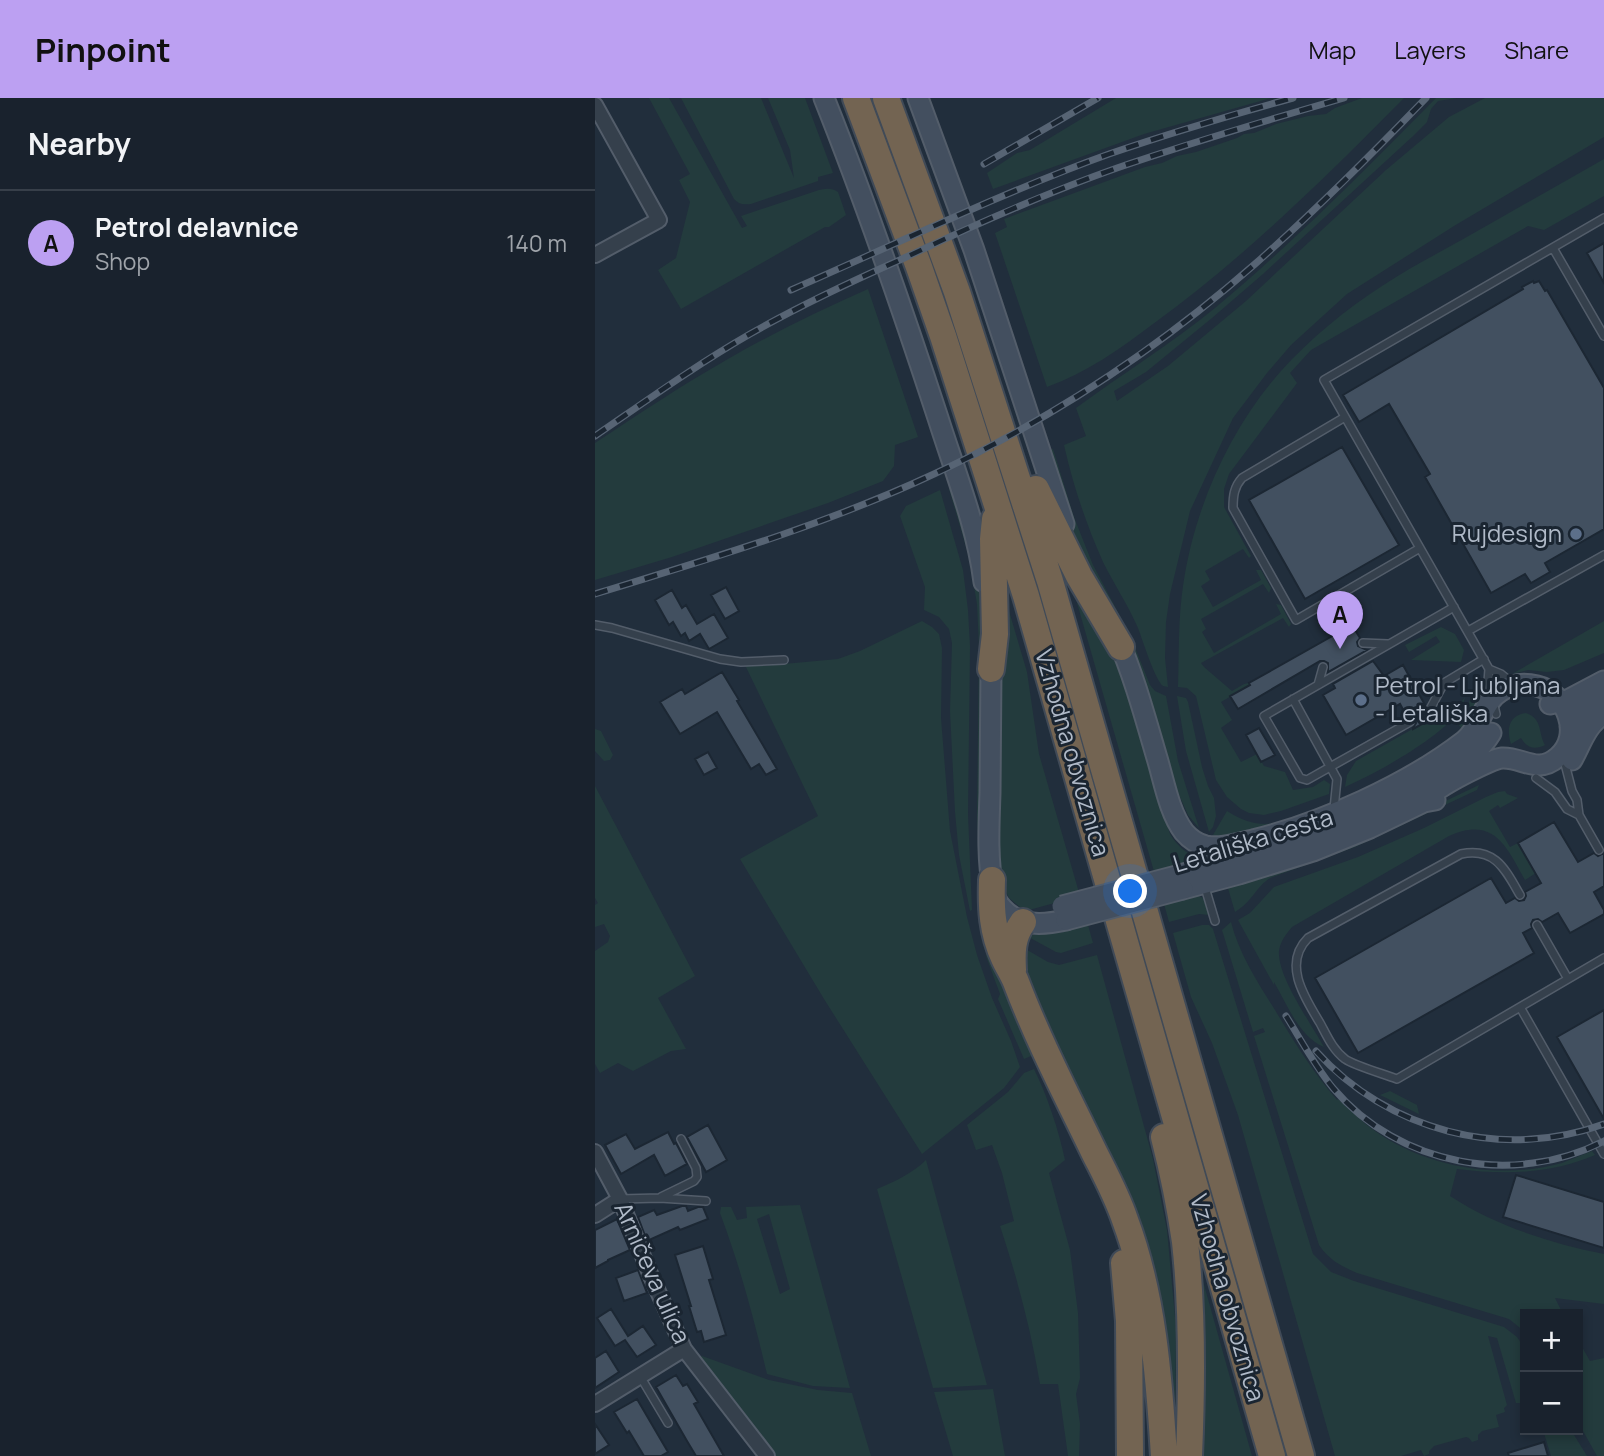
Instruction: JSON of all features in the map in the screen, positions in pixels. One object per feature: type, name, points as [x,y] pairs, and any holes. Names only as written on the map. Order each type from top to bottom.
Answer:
[{"type":"highway","name":"Vzhodna obvoznica","points":[[856,98],[923,279],[996,500],[1060,710],[1272,1456]]},
{"type":"highway","name":"Vzhodna obvoznica","points":[[886,98],[923,195],[981,364],[1050,581],[1301,1456]]},
{"type":"highway","points":[[981,364],[1001,391],[1010,410],[1036,489],[1051,522],[1121,647]]},
{"type":"highway","points":[[991,669],[995,634],[993,539],[996,500]]},
{"type":"highway","points":[[992,880],[991,913],[1004,959],[1014,975],[1030,1017],[1125,1219],[1142,1276],[1156,1357],[1164,1456]]},
{"type":"highway","points":[[1014,975],[1013,949],[1017,932],[1023,922]]},
{"type":"highway","points":[[1166,1080],[1161,1126],[1180,1209],[1189,1283],[1192,1362],[1189,1456]]},
{"type":"highway","points":[[1087,1138],[1122,1245],[1129,1321],[1130,1456]]},
{"type":"main road","points":[[824,98],[863,199],[918,358],[977,542],[986,598],[991,669],[989,834],[992,880],[994,896],[999,905],[1013,918],[1023,922]]},
{"type":"main road","points":[[918,98],[974,250],[1062,517],[1076,552],[1099,596],[1137,688],[1178,821],[1189,837],[1199,844],[1227,846],[1265,837],[1313,820]]},
{"type":"main road","name":"Letališka cesta","points":[[1552,699],[1559,690],[1572,687],[1604,670]]},
{"type":"main road","points":[[1552,699],[1604,681]]},
{"type":"main road","name":"Letališka cesta","points":[[1313,820],[1412,775],[1462,742],[1494,706],[1503,690],[1514,685],[1535,685],[1552,699]]},
{"type":"main road","points":[[1570,726],[1585,709],[1604,696]]},
{"type":"main road","name":"Letališka cesta","points":[[1494,706],[1523,697],[1552,699]]},
{"type":"main road","points":[[1536,778],[1550,776],[1564,760],[1569,738],[1567,713],[1552,699]]},
{"type":"main road","points":[[1552,699],[1557,736],[1564,760]]},
{"type":"main road","name":"Letališka cesta","points":[[1494,706],[1491,733],[1494,750],[1498,759],[1514,772]]},
{"type":"main road","points":[[1498,759],[1512,759],[1537,765],[1574,756],[1586,730],[1604,713]]},
{"type":"main road","name":"Letališka cesta","points":[[1023,922],[1044,924],[1064,913],[1181,882],[1328,830],[1410,792],[1465,761],[1484,744],[1491,733]]},
{"type":"main road","name":"Letališka cesta","points":[[1424,802],[1436,791],[1498,759]]},
{"type":"main road","name":"Letališka cesta","points":[[1181,882],[1204,883],[1325,847],[1424,802],[1440,799],[1495,771],[1508,770],[1536,778]]},
{"type":"main road","points":[[1261,853],[1313,820]]},
{"type":"street","points":[[595,105],[659,220],[595,255]]},
{"type":"street","name":"Arničeva ulica","points":[[595,1152],[620,1199],[684,1349],[767,1456]]},
{"type":"street","points":[[595,1215],[620,1199]]},
{"type":"street","points":[[595,1404],[684,1349]]},
{"type":"lane","points":[[1489,669],[1324,380],[1604,218]]},
{"type":"lane","points":[[1553,248],[1604,337]]},
{"type":"lane","points":[[1345,417],[1242,478],[1234,492],[1233,508],[1296,621],[1420,548]]},
{"type":"lane","points":[[1468,631],[1604,555]]},
{"type":"lane","points":[[1410,722],[1307,780],[1300,778],[1263,716],[1454,607]]},
{"type":"lane","points":[[595,625],[720,659],[741,662],[783,660]]},
{"type":"lane","points":[[1363,643],[1389,644]]},
{"type":"lane","points":[[1429,711],[1444,683],[1484,659]]},
{"type":"lane","points":[[1318,685],[1323,667]]},
{"type":"lane","name":"Letališka cesta","points":[[1494,706],[1487,682],[1489,669],[1501,674],[1514,685]]},
{"type":"lane","points":[[1293,699],[1337,779],[1333,812]]},
{"type":"lane","points":[[1564,760],[1579,815],[1599,850]]},
{"type":"lane","points":[[1536,778],[1555,792],[1567,809],[1579,815]]},
{"type":"lane","points":[[1520,895],[1505,868],[1496,860],[1484,854],[1461,854],[1308,938],[1302,944],[1296,965],[1297,977],[1301,991],[1333,1047],[1346,1060],[1397,1079],[1604,958]]},
{"type":"lane","points":[[1204,883],[1215,921]]},
{"type":"lane","points":[[1537,925],[1568,979]]},
{"type":"lane","points":[[1520,1007],[1604,1154]]},
{"type":"lane","points":[[660,1198],[697,1177],[697,1168],[681,1139]]},
{"type":"lane","points":[[620,1199],[660,1198],[706,1202]]},
{"type":"lane","points":[[640,1376],[668,1423]]},
{"type":"green space","points":[[649,98],[669,98],[742,228],[747,226],[741,216],[824,189],[838,192],[846,215],[681,309],[658,270],[676,258],[690,202],[679,180],[690,174]]},
{"type":"green space","points":[[681,98],[761,98],[794,178],[790,150],[768,98],[805,98],[833,173],[818,177],[818,181],[751,204],[739,203],[734,199]]},
{"type":"green space","points":[[1116,98],[1271,98],[1144,134],[993,189],[987,173],[1017,153],[1030,150]]},
{"type":"green space","points":[[1362,98],[1404,98],[1252,245],[1187,299],[1089,368],[1047,387],[995,233],[1007,227],[1004,219],[1177,156],[1276,124],[1326,114]]},
{"type":"green space","points":[[1436,98],[1457,98],[1438,101],[1431,109],[1427,122],[1412,137],[1263,274],[1146,372],[1114,391],[1117,401],[1168,366],[1246,301],[1386,170],[1449,117],[1485,98],[1604,98],[1604,137],[1454,226],[1347,294],[1291,345],[1267,373],[1233,418],[1190,511],[1170,594],[1165,658],[1168,687],[1163,686],[1134,619],[1103,562],[1076,490],[1064,445],[1086,436],[1076,408],[1215,308],[1328,206]]},
{"type":"green space","points":[[1604,159],[1604,196],[1544,230],[1528,226],[1311,350],[1290,373],[1297,383],[1229,474],[1224,489],[1224,507],[1251,556],[1249,558],[1243,549],[1205,571],[1210,580],[1201,586],[1213,607],[1261,580],[1256,570],[1261,570],[1271,588],[1269,593],[1263,584],[1201,619],[1206,629],[1202,632],[1214,653],[1281,614],[1276,604],[1281,605],[1291,624],[1289,627],[1283,618],[1201,663],[1232,691],[1244,684],[1250,685],[1221,702],[1232,720],[1221,728],[1241,762],[1257,754],[1264,766],[1285,772],[1293,790],[1313,787],[1324,780],[1330,784],[1329,794],[1281,811],[1264,815],[1241,809],[1227,797],[1216,780],[1196,696],[1187,688],[1178,687],[1180,611],[1188,557],[1205,500],[1230,445],[1262,394],[1281,371],[1304,347],[1342,315],[1402,273]]},
{"type":"green space","points":[[868,289],[918,437],[895,445],[894,466],[883,481],[672,557],[595,580],[595,443],[677,389],[745,349]]},
{"type":"green space","points":[[1053,449],[1074,517],[1093,565],[1130,635],[1150,685],[1155,691],[1166,696],[1178,761],[1199,828],[1188,815],[1175,786],[1145,685],[1128,639],[1073,531],[1048,451]]},
{"type":"green space","points":[[955,486],[979,577],[982,603],[982,927],[977,815],[977,604],[969,557],[949,489]]},
{"type":"green space","points":[[940,490],[963,570],[968,610],[970,911],[959,855],[955,812],[950,711],[952,643],[949,629],[939,617],[924,610],[925,587],[900,516],[906,506]]},
{"type":"green space","points":[[1069,575],[1113,652],[1131,702],[1170,834],[1187,852],[1197,857],[1210,858],[1155,875]]},
{"type":"green space","points":[[1004,594],[1027,672],[1039,754],[1080,896],[1029,910],[1021,908],[1009,898],[1001,881],[997,824]]},
{"type":"green space","points":[[922,621],[939,634],[942,648],[941,718],[950,831],[967,917],[992,998],[1020,1067],[1004,1088],[922,1154],[740,859],[818,816],[745,665],[838,659]]},
{"type":"green space","points":[[1604,621],[1604,653],[1564,670],[1528,670],[1512,674]]},
{"type":"green space","points":[[1441,627],[1455,634],[1464,650],[1461,662],[1411,660],[1440,642],[1436,636],[1409,652],[1405,645]]},
{"type":"green space","points":[[1482,684],[1480,703],[1464,732],[1458,720],[1472,695]]},
{"type":"green space","points":[[1177,696],[1186,698],[1188,702],[1202,767],[1214,798],[1216,816],[1209,832],[1186,751]]},
{"type":"green space","points":[[1465,697],[1458,712],[1437,733],[1389,764],[1345,787],[1347,775],[1356,761]]},
{"type":"green space","points":[[1526,713],[1538,723],[1545,745],[1531,747],[1521,738],[1511,744],[1510,724],[1520,714]]},
{"type":"green space","points":[[595,729],[601,731],[613,755],[610,760],[604,761],[595,751]]},
{"type":"green space","points":[[1479,785],[1477,790],[1355,847],[1270,878],[1235,912],[1227,885],[1410,818]]},
{"type":"green space","points":[[595,786],[695,976],[658,998],[686,1049],[671,1051],[633,1071],[618,1063],[600,1073],[595,1064],[595,951],[608,942],[610,936],[604,924],[595,927],[595,905],[598,903],[595,898]]},
{"type":"green space","points":[[1505,791],[1518,798],[1489,811],[1510,847],[1518,843],[1536,873],[1525,880],[1497,838],[1488,832],[1464,831],[1449,836],[1292,927],[1282,941],[1279,951],[1283,973],[1324,1047],[1307,1036],[1274,982],[1274,985],[1238,920],[1250,913],[1274,887],[1358,857],[1486,797]]},
{"type":"green space","points":[[1318,809],[1265,831],[1220,837],[1213,835],[1227,811],[1251,822],[1272,824]]},
{"type":"green space","points":[[1194,894],[1203,898],[1209,915],[1199,914],[1169,922],[1164,904]]},
{"type":"green space","points":[[1231,922],[1250,968],[1320,1079],[1337,1100],[1395,1144],[1441,1162],[1490,1170],[1539,1168],[1562,1163],[1592,1151],[1595,1155],[1545,1169],[1493,1172],[1457,1169],[1450,1196],[1505,1225],[1564,1245],[1604,1254],[1604,1304],[1555,1298],[1560,1309],[1520,1309],[1520,1328],[1509,1319],[1357,1273],[1327,1255],[1319,1245],[1254,1036],[1265,1032],[1263,1028],[1253,1032],[1222,930]]},
{"type":"green space","points":[[1088,925],[1093,943],[1061,953],[1023,934],[1034,935],[1057,930],[1059,933]]},
{"type":"green space","points":[[1202,925],[1209,925],[1213,929],[1313,1254],[1331,1272],[1504,1327],[1520,1342],[1520,1403],[1516,1403],[1497,1338],[1488,1336],[1507,1405],[1505,1412],[1496,1415],[1499,1427],[1482,1431],[1478,1440],[1472,1442],[1466,1437],[1434,1446],[1429,1454],[1424,1456],[1421,1450],[1401,1456],[1335,1456],[1238,1115],[1212,1043],[1191,997],[1173,933]]},
{"type":"green space","points":[[1022,947],[1048,962],[1059,965],[1097,955],[1153,1159],[1167,1230],[1176,1328],[1175,1451],[1164,1360],[1025,982]]},
{"type":"green space","points":[[989,949],[1038,1053],[1024,1059],[998,999],[1000,994],[986,956]]},
{"type":"green space","points":[[1034,1069],[1052,1113],[1065,1160],[1049,1173],[1070,1250],[1078,1313],[1080,1378],[1076,1394],[1080,1424],[1079,1456],[1068,1456],[1058,1384],[1040,1384],[1023,1304],[1000,1226],[1014,1221],[1002,1173],[992,1145],[976,1150],[967,1125],[1008,1092],[1024,1073]]},
{"type":"green space","points":[[1390,1091],[1417,1105],[1419,1114],[1380,1095]]},
{"type":"green space","points":[[926,1160],[987,1385],[933,1388],[877,1189],[909,1173]]},
{"type":"green space","points":[[800,1205],[850,1388],[813,1386],[767,1374],[746,1293],[720,1213],[721,1207],[731,1207],[737,1220],[747,1218],[746,1207]],"holes":[[[769,1214],[790,1289],[780,1294],[757,1219]]]},
{"type":"green space","points":[[1201,1274],[1252,1456],[1200,1456],[1198,1275]]},
{"type":"green space","points":[[1583,1349],[1590,1361],[1604,1358],[1604,1456],[1597,1456],[1583,1431]]},
{"type":"green space","points":[[702,1356],[769,1380],[818,1390],[852,1393],[871,1456],[773,1456],[699,1358]]},
{"type":"green space","points":[[993,1389],[1005,1456],[953,1456],[934,1392]]},
{"type":"green space","points":[[1545,1435],[1574,1435],[1587,1456],[1551,1456]]},
{"type":"building","points":[[1604,243],[1604,283],[1587,253]]},
{"type":"building","points":[[1533,281],[1539,281],[1545,291],[1547,290],[1604,388],[1604,529],[1545,563],[1550,572],[1531,583],[1525,574],[1491,593],[1425,477],[1430,474],[1389,404],[1359,422],[1343,395]]},
{"type":"building","points":[[1342,447],[1399,545],[1305,599],[1249,500]]},
{"type":"building","points":[[726,587],[739,611],[725,619],[711,595]]},
{"type":"building","points":[[672,590],[682,608],[686,605],[697,624],[714,614],[728,638],[709,649],[700,634],[689,641],[685,633],[681,636],[673,622],[669,625],[655,600]]},
{"type":"building","points":[[1352,625],[1360,638],[1358,646],[1367,650],[1328,672],[1328,663],[1320,661],[1238,709],[1230,696]]},
{"type":"building","name":"Petrol - Ljubljana - Letališka","points":[[1373,661],[1384,676],[1403,665],[1425,705],[1424,714],[1433,718],[1413,729],[1415,718],[1407,717],[1400,704],[1346,735],[1323,695],[1335,688],[1333,684]]},
{"type":"building","points":[[722,672],[777,769],[766,775],[759,764],[751,769],[717,712],[680,734],[660,702],[682,689],[685,694]]},
{"type":"building","points":[[1259,728],[1275,755],[1261,762],[1246,735]]},
{"type":"building","points":[[708,752],[717,768],[704,775],[695,759]]},
{"type":"building","points":[[1554,822],[1578,862],[1594,853],[1598,856],[1604,853],[1604,886],[1594,892],[1604,914],[1570,933],[1558,913],[1542,922],[1533,920],[1532,928],[1523,933],[1534,953],[1358,1053],[1315,978],[1491,878],[1506,903],[1515,898],[1524,900],[1525,892],[1541,883],[1518,843]]},
{"type":"building","points":[[1604,1010],[1604,1119],[1557,1037]]},
{"type":"building","points":[[708,1125],[727,1160],[706,1172],[687,1137]]},
{"type":"building","points":[[668,1132],[687,1164],[665,1176],[654,1155],[621,1174],[605,1145],[626,1134],[635,1149]]},
{"type":"building","points":[[1516,1175],[1604,1202],[1604,1248],[1503,1217]]},
{"type":"building","points":[[686,1206],[688,1211],[703,1207],[708,1219],[680,1230],[678,1227],[647,1241],[638,1217],[654,1210],[657,1215]]},
{"type":"building","points":[[617,1219],[630,1250],[595,1268],[595,1230]]},
{"type":"building","points":[[703,1246],[713,1279],[709,1280],[726,1335],[704,1342],[701,1331],[697,1332],[675,1255]]},
{"type":"building","points":[[638,1270],[647,1293],[624,1301],[616,1278]]},
{"type":"building","points":[[611,1309],[628,1336],[643,1326],[656,1345],[637,1357],[625,1340],[615,1346],[597,1318]]},
{"type":"building","points":[[606,1351],[619,1372],[595,1388],[595,1358]]},
{"type":"building","points":[[676,1375],[683,1386],[687,1384],[698,1402],[694,1404],[724,1456],[696,1456],[687,1441],[656,1387]]},
{"type":"building","points":[[637,1399],[668,1452],[661,1456],[644,1456],[614,1412]]},
{"type":"building","points":[[595,1424],[609,1445],[595,1454]]},
{"type":"building","points":[[1544,1442],[1548,1456],[1509,1456],[1508,1453]]},
{"type":"railway","points":[[984,164],[1098,98]]},
{"type":"railway","points":[[791,290],[1069,169],[1155,139],[1293,98]]},
{"type":"railway","points":[[595,436],[750,334],[825,295],[955,235],[1117,168],[1344,98]]},
{"type":"railway","points":[[595,594],[766,540],[851,509],[977,453],[1061,406],[1181,325],[1255,264],[1364,162],[1426,98]]},
{"type":"railway","points":[[1286,1016],[1326,1080],[1360,1115],[1391,1136],[1424,1151],[1459,1161],[1496,1165],[1533,1163],[1569,1155],[1604,1141]]},
{"type":"railway","points":[[1316,1051],[1345,1079],[1377,1101],[1412,1119],[1449,1131],[1487,1138],[1526,1139],[1565,1135],[1604,1124]]},
{"type":"place","name":"Rujdesign","points":[[1576,534]]},
{"type":"place","name":"Petrol delavnice","points":[[1340,649]]},
{"type":"place","name":"Petrol - Ljubljana - Letališka","points":[[1361,700]]}]
